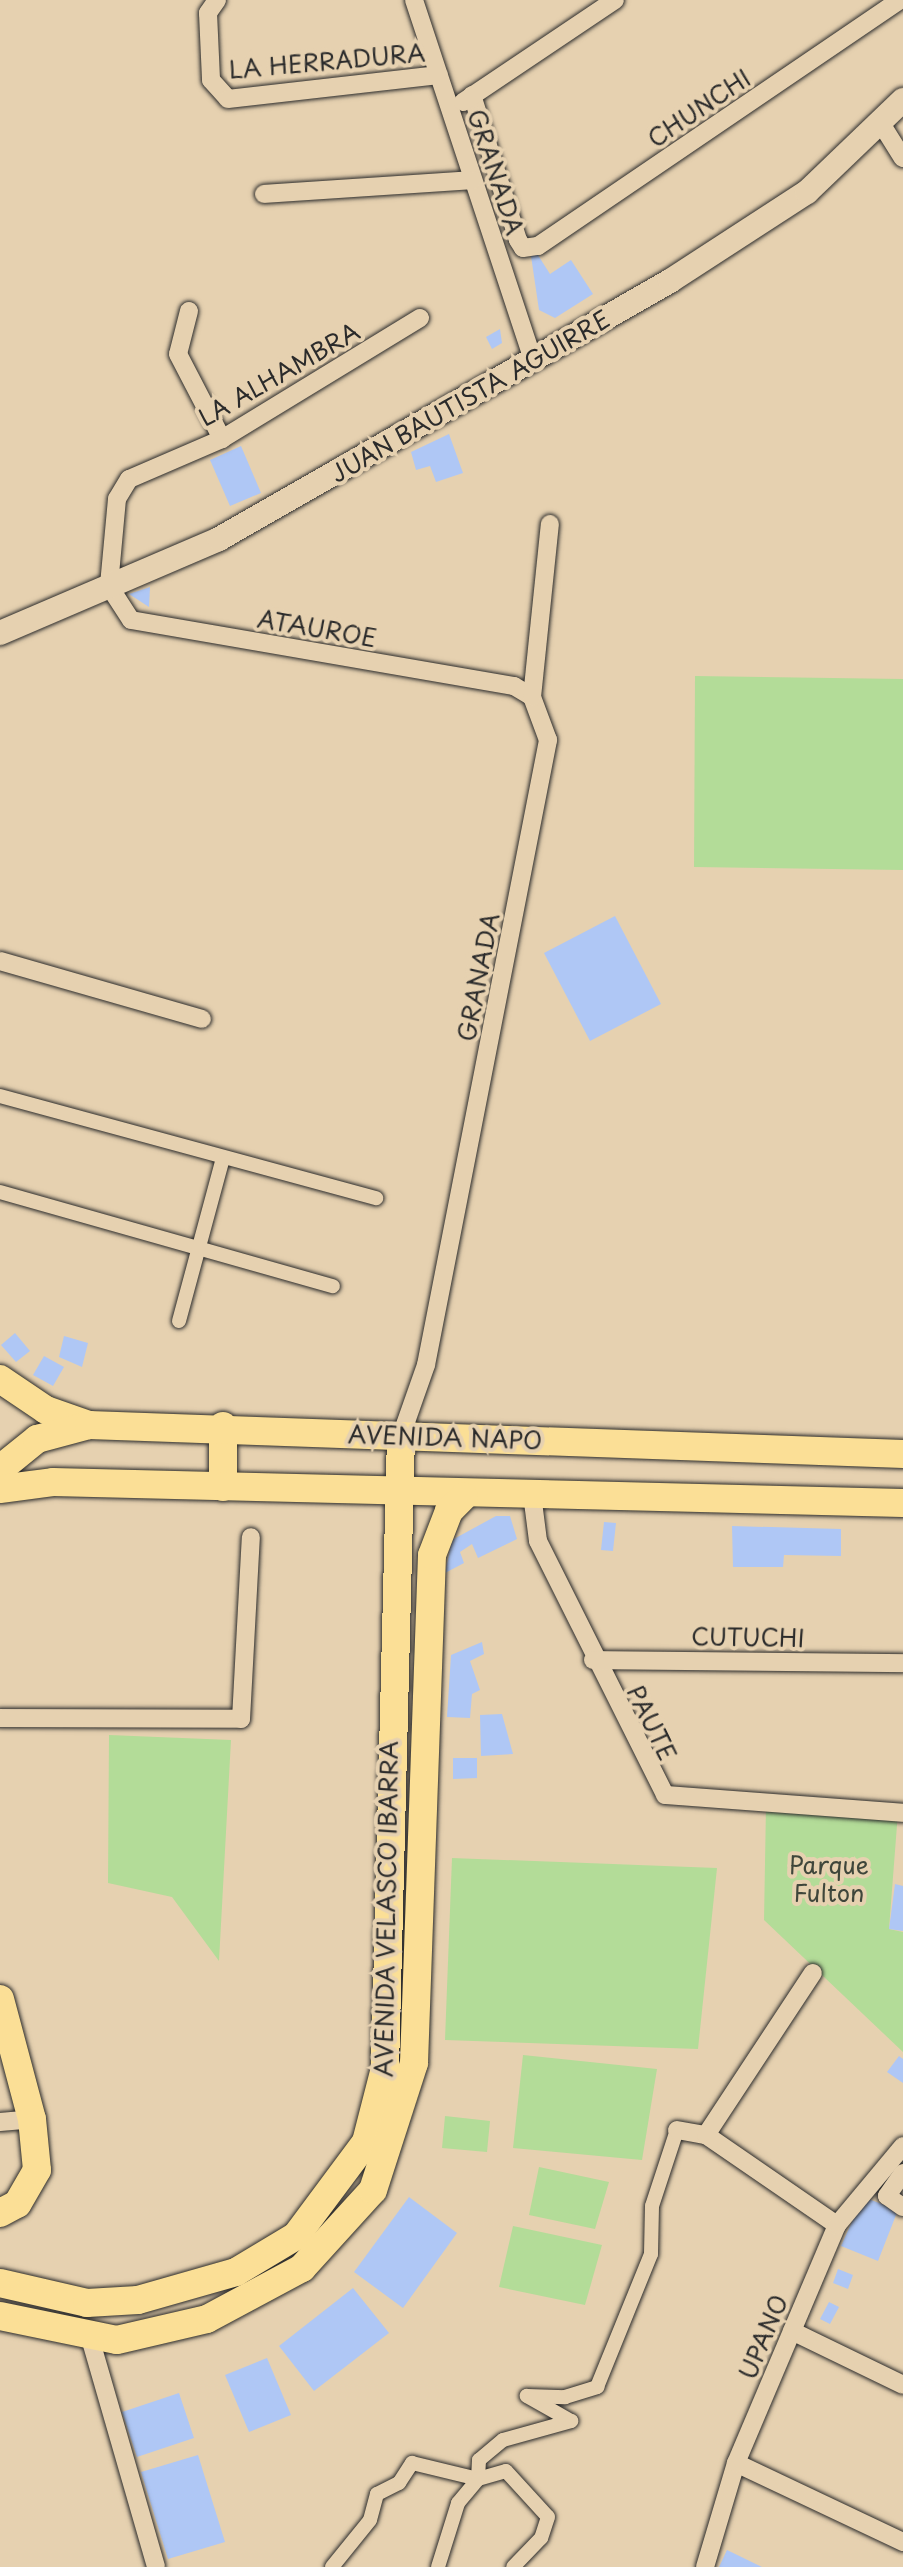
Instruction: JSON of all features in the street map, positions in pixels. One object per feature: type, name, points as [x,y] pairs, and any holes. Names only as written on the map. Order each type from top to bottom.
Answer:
[{"type":"main road","name":"JUAN BAUTISTA AGUIRRE","points":[[0,633],[219,539],[533,360],[807,192],[882,125],[903,100]]},
{"type":"main road","points":[[0,1379],[46,1410],[89,1425]]},
{"type":"main road","name":"AVENIDA NAPO","points":[[5,1455],[63,1429],[89,1425],[223,1426],[401,1436],[903,1454]]},
{"type":"main road","points":[[223,1426],[223,1487]]},
{"type":"main road","name":"AVENIDA VELASCO IBARRA","points":[[0,2283],[87,2303],[138,2300],[236,2272],[296,2236],[366,2142],[385,2068],[394,1493],[401,1436]]},
{"type":"main road","points":[[5,1455],[53,1482]]},
{"type":"main road","points":[[0,1489],[53,1482],[464,1496],[532,1494],[903,1503]]},
{"type":"main road","name":"AVENIDA VELASCO IBARRA","points":[[0,2316],[90,2338],[167,2332],[251,2300],[302,2268],[347,2225],[389,2156],[414,2063],[432,1555],[449,1511],[464,1496]]},
{"type":"main road","points":[[0,1999],[32,2119],[37,2170],[17,2204],[0,2213]]},
{"type":"street","name":"GRANADA","points":[[414,0],[533,360]]},
{"type":"street","points":[[450,111],[615,0]]},
{"type":"street","name":"CHUNCHI","points":[[472,95],[523,248],[538,246],[900,0]]},
{"type":"street","name":"LA HERRADURA","points":[[214,1],[211,80],[228,99],[439,75]]},
{"type":"street","points":[[882,125],[903,158]]},
{"type":"street","points":[[264,194],[473,180]]},
{"type":"street","points":[[189,311],[178,354],[222,439]]},
{"type":"street","name":"LA ALHAMBRA","points":[[109,586],[113,524],[129,479],[222,439],[420,318]]},
{"type":"street","name":"GRANADA","points":[[401,1436],[426,1365],[548,740],[532,697],[550,524]]},
{"type":"street","name":"ATAUROE","points":[[109,586],[131,620],[514,686],[532,697]]},
{"type":"street","points":[[0,961],[202,1019]]},
{"type":"street","points":[[0,1096],[376,1198]]},
{"type":"street","points":[[179,1321],[223,1158]]},
{"type":"street","points":[[0,1192],[333,1286]]},
{"type":"street","name":"PAUTE","points":[[532,1494],[538,1541],[593,1660],[665,1795],[903,1813]]},
{"type":"street","points":[[0,1718],[241,1719],[251,1537]]},
{"type":"street","name":"CUTUCHI","points":[[593,1660],[903,1663]]},
{"type":"street","points":[[706,2135],[813,1973]]},
{"type":"street","points":[[0,2122],[32,2119]]},
{"type":"street","points":[[438,2567],[449,2520],[478,2479],[479,2460],[503,2440],[571,2421],[527,2396],[565,2397],[597,2387],[651,2254],[652,2206],[677,2130],[706,2135],[837,2225]]},
{"type":"street","name":"UPANO","points":[[705,2567],[736,2463],[837,2225],[903,2146]]},
{"type":"street","points":[[903,2173],[887,2196],[903,2207]]},
{"type":"street","points":[[792,2331],[903,2385]]},
{"type":"street","points":[[90,2338],[156,2567]]},
{"type":"street","points":[[332,2567],[370,2520],[377,2494],[399,2483],[412,2463],[478,2479],[512,2473],[548,2517],[541,2538],[513,2567]]},
{"type":"street","points":[[736,2463],[903,2542]]},
{"type":"green space","points":[[695,676],[903,679],[903,870],[694,867]]},
{"type":"green space","points":[[109,1735],[231,1740],[219,1961],[172,1897],[108,1883]]},
{"type":"green space","name":"Parque Fulton","points":[[766,1806],[898,1812],[889,1929],[903,1932],[903,2052],[764,1920]]},
{"type":"green space","points":[[452,1858],[717,1868],[698,2049],[445,2040]]},
{"type":"green space","points":[[523,2055],[657,2069],[642,2160],[513,2148]]},
{"type":"green space","points":[[445,2116],[490,2121],[487,2152],[442,2148]]},
{"type":"green space","points":[[539,2167],[609,2182],[595,2229],[529,2215]]},
{"type":"green space","points":[[513,2226],[602,2245],[585,2305],[499,2287]]},
{"type":"building","points":[[536,252],[550,274],[571,260],[593,294],[555,318],[539,310],[531,256]]},
{"type":"building","points":[[500,329],[502,343],[492,349],[486,337]]},
{"type":"building","points":[[449,434],[463,473],[436,482],[430,466],[416,470],[411,452]]},
{"type":"building","points":[[241,446],[261,493],[230,506],[210,460]]},
{"type":"building","points":[[150,587],[149,607],[129,594]]},
{"type":"building","points":[[615,916],[661,1004],[590,1041],[544,953]]},
{"type":"building","points":[[15,1333],[30,1351],[16,1362],[1,1345]]},
{"type":"building","points":[[64,1336],[88,1343],[82,1367],[59,1357]]},
{"type":"building","points":[[44,1356],[64,1367],[53,1386],[33,1375]]},
{"type":"building","points":[[496,1516],[510,1516],[517,1539],[478,1558],[472,1544],[460,1552],[464,1563],[445,1573],[452,1540]]},
{"type":"building","points":[[604,1522],[616,1523],[613,1551],[601,1550]]},
{"type":"building","points":[[732,1526],[841,1529],[841,1556],[784,1555],[783,1567],[733,1567]]},
{"type":"building","points":[[482,1642],[484,1654],[470,1661],[480,1690],[472,1694],[470,1718],[447,1717],[451,1655]]},
{"type":"building","points":[[502,1714],[513,1754],[481,1756],[480,1715]]},
{"type":"building","points":[[453,1758],[477,1758],[477,1778],[453,1779]]},
{"type":"building","points":[[895,1884],[903,1886],[903,1931],[889,1929]]},
{"type":"building","points":[[899,2056],[903,2059],[903,2083],[887,2072]]},
{"type":"building","points":[[409,2197],[457,2233],[403,2308],[354,2272]]},
{"type":"building","points":[[863,2197],[898,2210],[878,2261],[841,2246]]},
{"type":"building","points":[[838,2269],[853,2275],[848,2289],[833,2283]]},
{"type":"building","points":[[353,2288],[389,2333],[314,2391],[279,2346]]},
{"type":"building","points":[[829,2302],[839,2307],[830,2324],[820,2319]]},
{"type":"building","points":[[267,2358],[291,2415],[249,2432],[225,2375]]},
{"type":"building","points":[[179,2393],[194,2438],[137,2457],[122,2412]]},
{"type":"building","points":[[198,2455],[225,2542],[168,2559],[141,2472]]},
{"type":"building","points":[[727,2550],[762,2567],[719,2567]]}]
